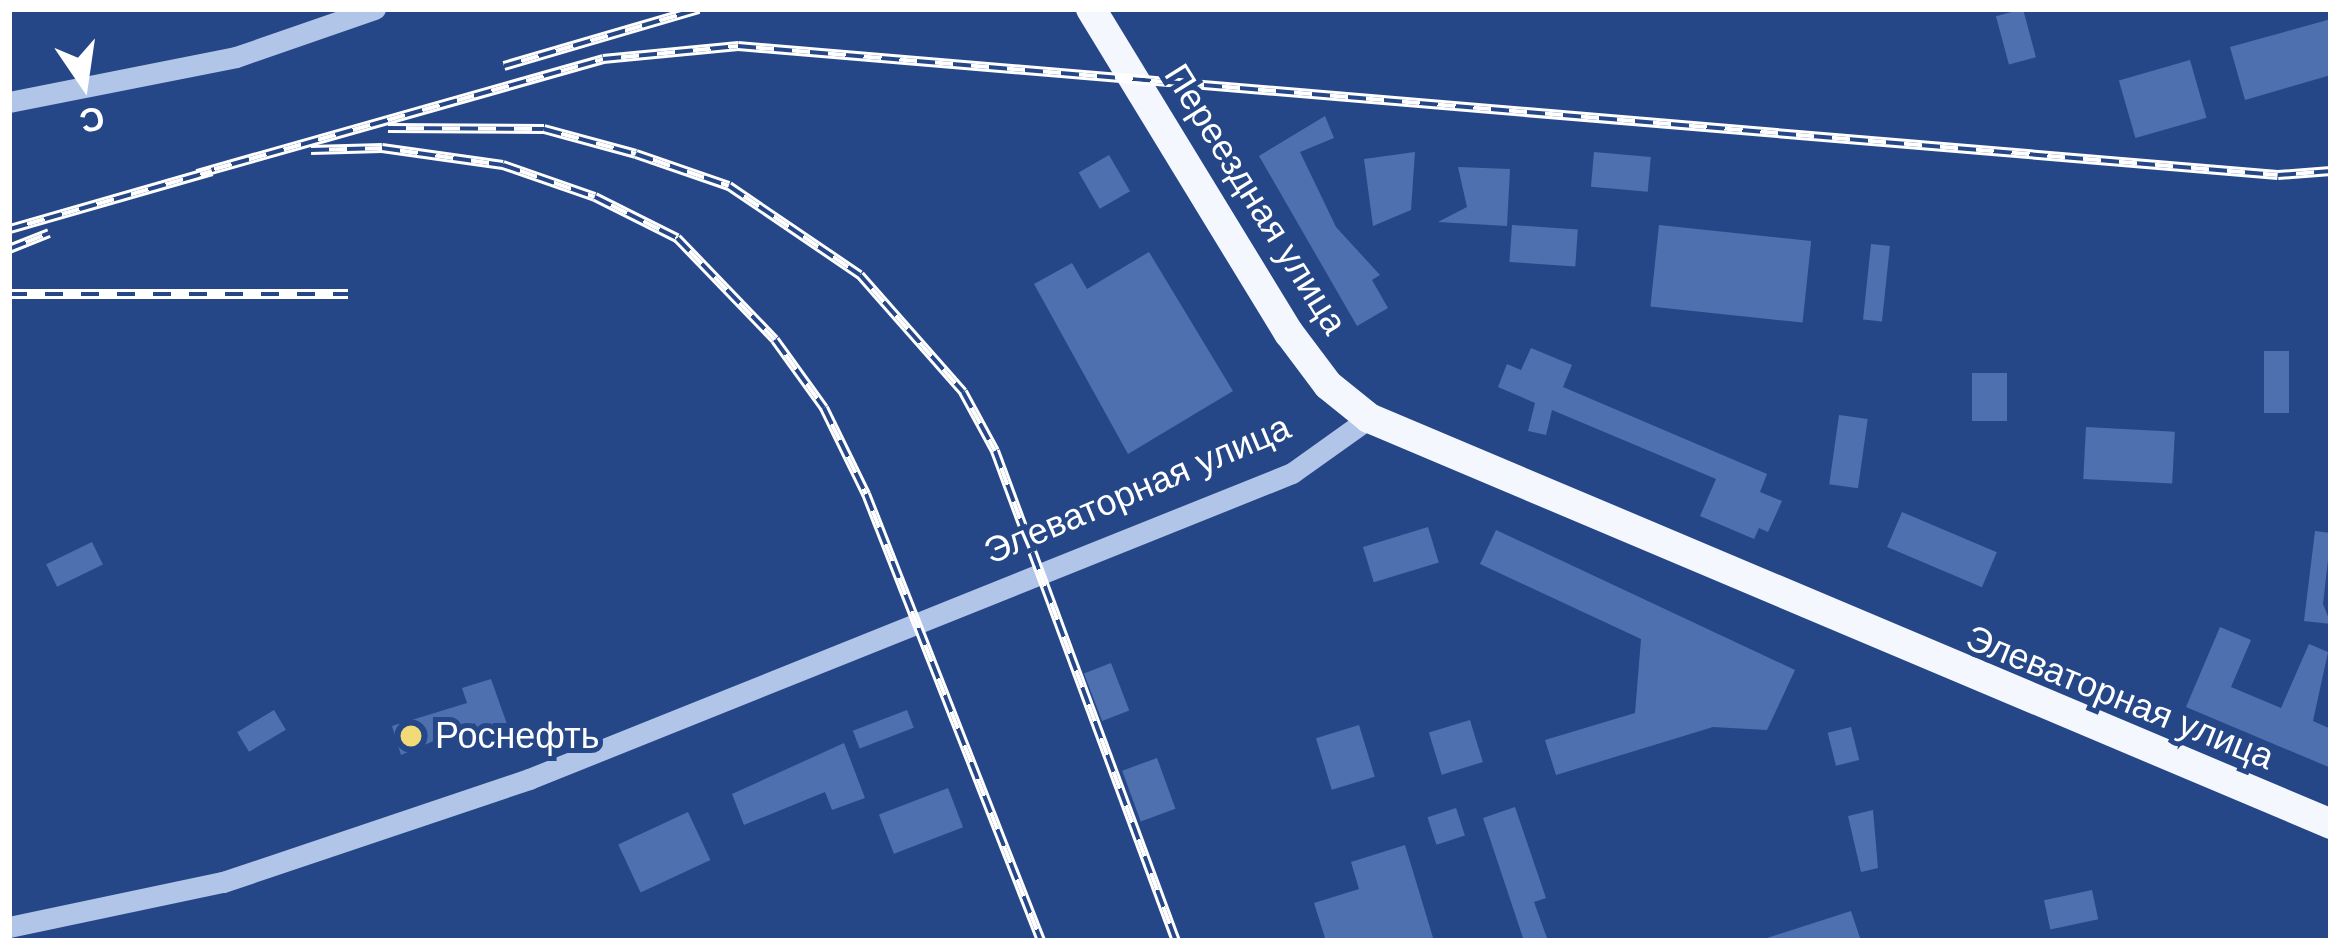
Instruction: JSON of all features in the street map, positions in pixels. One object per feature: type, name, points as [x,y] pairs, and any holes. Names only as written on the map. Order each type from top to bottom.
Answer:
[{"type":"main road","name":"Переездная улица","points":[[1099,11],[1289,333],[1328,386],[1369,418]]},
{"type":"main road","name":"Элеваторная улица","points":[[1369,418],[1958,675],[2331,824]]},
{"type":"street","points":[[9,101],[236,57],[375,9]]},
{"type":"street","name":"Элеваторная улица","points":[[9,927],[223,881],[529,779],[1292,473],[1369,418]]},
{"type":"building","points":[[2023,9],[2036,57],[2009,65],[1996,16]]},
{"type":"building","points":[[2331,19],[2331,75],[2245,100],[2230,47]]},
{"type":"building","points":[[2190,60],[2207,118],[2135,138],[2119,80]]},
{"type":"building","points":[[1325,116],[1334,138],[1300,152],[1336,227],[1380,275],[1372,280],[1388,308],[1357,326],[1259,156]]},
{"type":"building","points":[[1415,152],[1411,210],[1373,226],[1364,159]]},
{"type":"building","points":[[1594,152],[1651,157],[1648,192],[1591,187]]},
{"type":"building","points":[[1109,155],[1130,191],[1100,209],[1079,173]]},
{"type":"building","points":[[1458,167],[1510,169],[1507,226],[1438,222],[1467,207]]},
{"type":"building","points":[[1512,225],[1578,230],[1575,267],[1509,262]]},
{"type":"building","points":[[1659,225],[1811,241],[1803,323],[1650,307]]},
{"type":"building","points":[[1871,244],[1890,246],[1882,322],[1863,320]]},
{"type":"building","points":[[1149,252],[1233,391],[1128,454],[1034,284],[1072,263],[1087,289]]},
{"type":"building","points":[[1531,348],[1572,365],[1563,387],[1767,474],[1760,492],[1782,501],[1768,532],[1759,528],[1754,539],[1700,516],[1716,479],[1552,410],[1546,435],[1528,431],[1535,403],[1498,387],[1507,364],[1521,370]]},
{"type":"building","points":[[2264,351],[2289,351],[2289,413],[2264,413]]},
{"type":"building","points":[[1972,373],[2007,373],[2007,421],[1972,421]]},
{"type":"building","points":[[1839,415],[1868,419],[1858,488],[1829,484]]},
{"type":"building","points":[[2086,427],[2175,432],[2172,484],[2083,479]]},
{"type":"building","points":[[1902,512],[1997,552],[1982,587],[1887,547]]},
{"type":"building","points":[[1428,527],[1439,562],[1374,582],[1363,547]]},
{"type":"building","points":[[1496,530],[1795,670],[1767,730],[1713,727],[1556,775],[1545,740],[1635,713],[1641,639],[1480,564]]},
{"type":"building","points":[[2315,531],[2331,533],[2323,604],[2331,624],[2304,621]]},
{"type":"building","points":[[92,542],[103,564],[57,587],[46,564]]},
{"type":"building","points":[[2220,627],[2251,640],[2231,687],[2281,708],[2309,644],[2328,652],[2313,721],[2331,729],[2331,768],[2186,707]]},
{"type":"building","points":[[1111,663],[1129,711],[1102,721],[1084,673]]},
{"type":"building","points":[[491,679],[508,727],[479,737],[475,723],[401,755],[392,726],[467,703],[462,688]]},
{"type":"building","points":[[274,710],[286,730],[249,752],[237,732]]},
{"type":"building","points":[[907,710],[914,728],[860,749],[853,731]]},
{"type":"building","points":[[1470,720],[1483,762],[1442,775],[1429,733]]},
{"type":"building","points":[[1359,725],[1375,777],[1332,790],[1316,738]]},
{"type":"building","points":[[1851,727],[1859,760],[1836,766],[1828,733]]},
{"type":"building","points":[[844,743],[865,798],[832,810],[825,792],[744,825],[732,794]]},
{"type":"building","points":[[1157,758],[1175,809],[1141,821],[1122,771]]},
{"type":"building","points":[[948,788],[963,827],[894,854],[879,815]]},
{"type":"building","points":[[1515,807],[1546,898],[1534,902],[1548,941],[1524,941],[1483,818]]},
{"type":"building","points":[[1456,808],[1465,836],[1436,845],[1427,817]]},
{"type":"building","points":[[1873,810],[1878,868],[1861,872],[1848,816]]},
{"type":"building","points":[[688,812],[710,860],[641,893],[618,845]]},
{"type":"building","points":[[1405,845],[1434,941],[1326,941],[1314,903],[1359,889],[1351,862]]},
{"type":"building","points":[[2092,890],[2098,919],[2050,930],[2044,900]]},
{"type":"building","points":[[1851,911],[1861,941],[1767,941],[1767,938]]},
{"type":"railway","points":[[504,66],[699,9]]},
{"type":"railway","points":[[197,174],[603,59],[738,46],[2278,175],[2331,171]]},
{"type":"railway","points":[[388,128],[544,129],[636,154],[729,186],[860,275],[963,392],[995,451],[1176,941]]},
{"type":"railway","points":[[311,150],[382,148],[503,165],[595,197],[677,238],[775,340],[824,408],[866,494],[1041,941]]},
{"type":"railway","points":[[10,229],[212,171]]},
{"type":"railway","points":[[9,249],[49,233]]},
{"type":"railway","points":[[9,294],[348,294]]},
{"type":"place","name":"Роснефть","points":[[411,736]]}]
